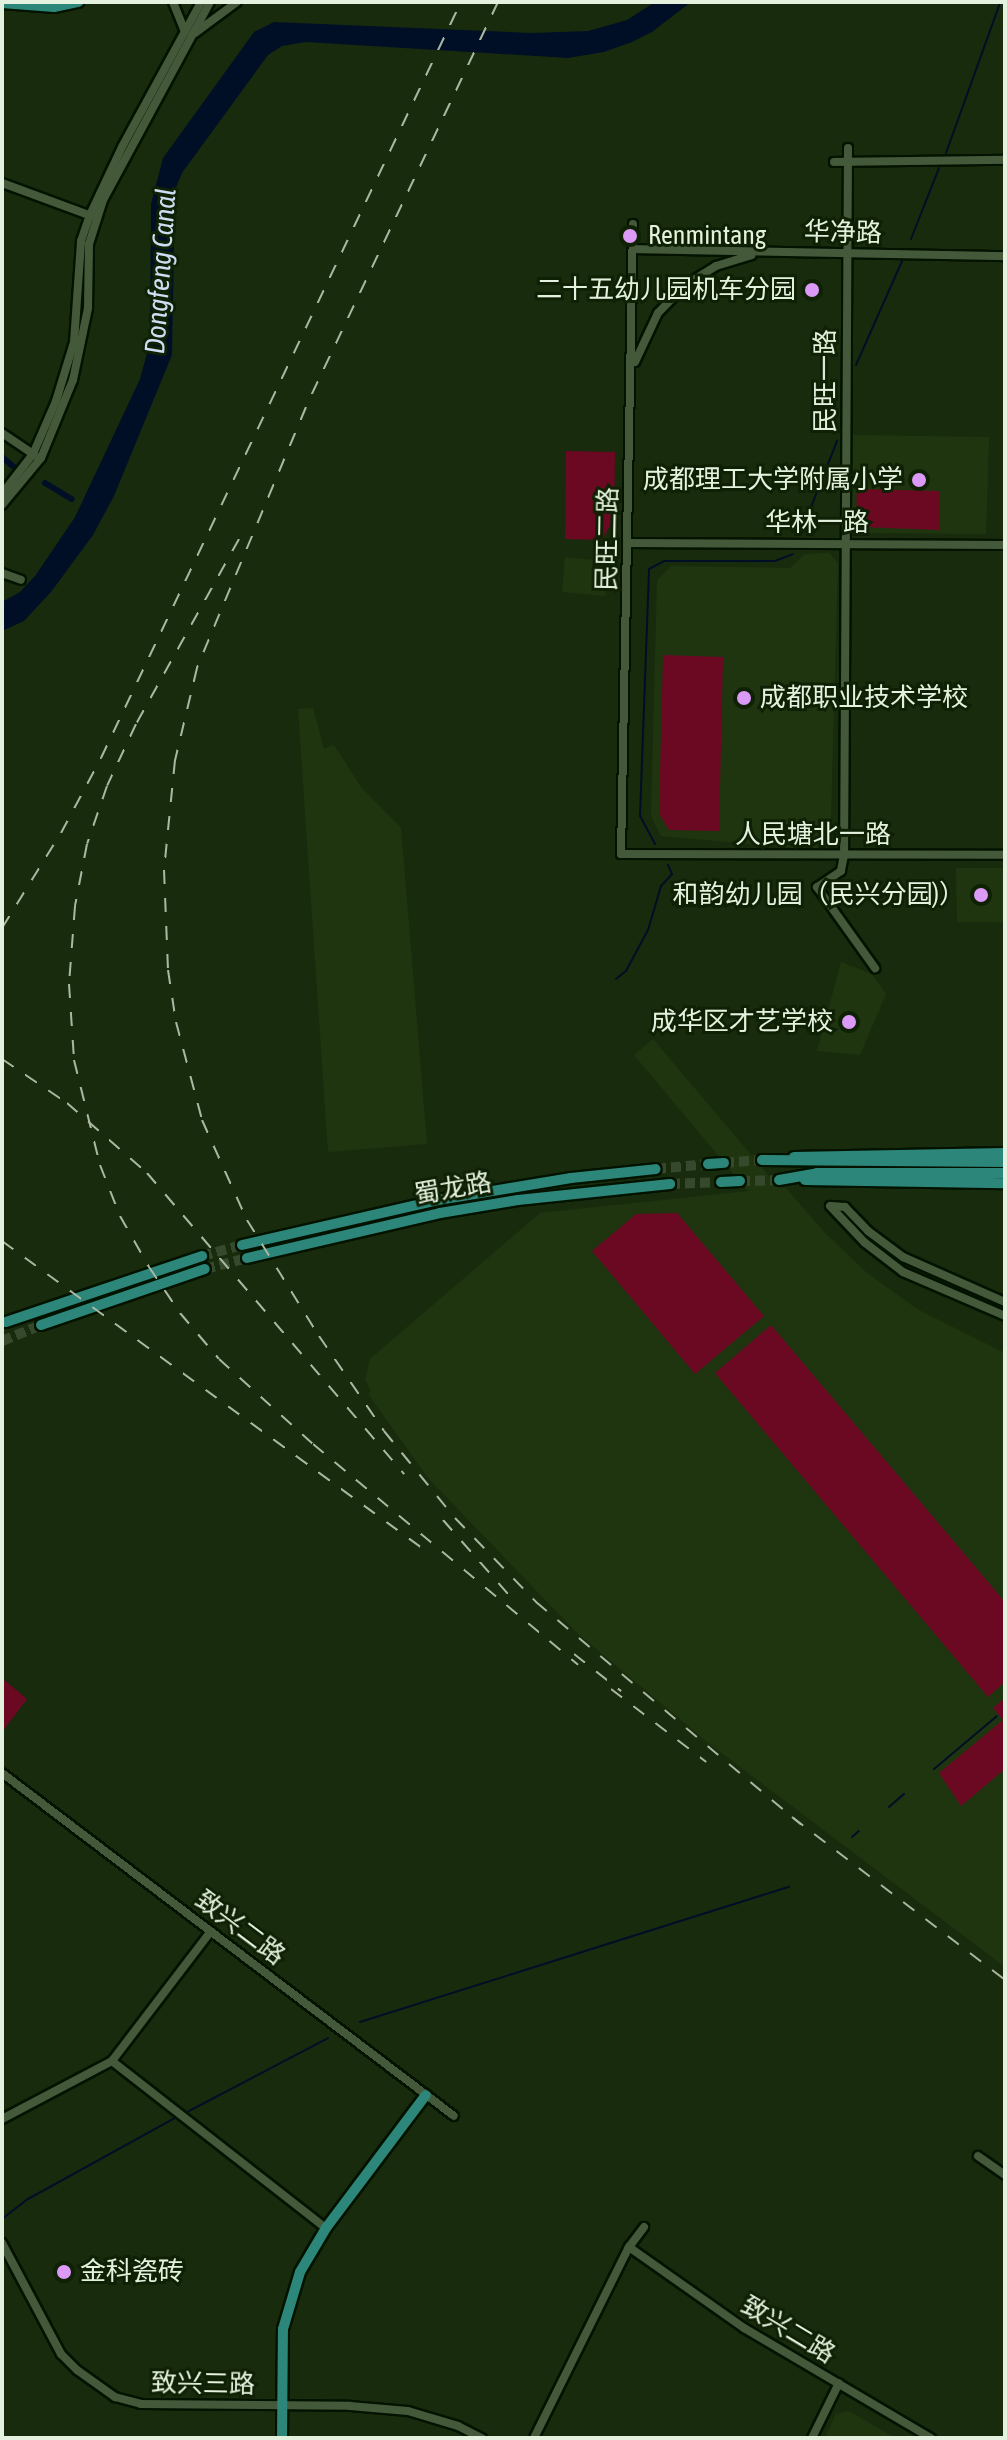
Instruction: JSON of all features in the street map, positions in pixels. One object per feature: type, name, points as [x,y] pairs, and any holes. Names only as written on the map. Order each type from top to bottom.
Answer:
[{"type":"main road","points":[[2,3],[54,7],[78,2]]},
{"type":"main road","points":[[762,1160],[818,1154],[1005,1153]]},
{"type":"main road","points":[[777,1159],[808,1163],[1005,1162]]},
{"type":"main road","points":[[708,1164],[724,1163]]},
{"type":"main road","name":"蜀龙路","points":[[242,1245],[438,1200],[571,1178],[656,1169]]},
{"type":"main road","points":[[1005,1173],[817,1173],[785,1179],[1005,1183]]},
{"type":"main road","points":[[721,1182],[740,1181]]},
{"type":"main road","name":"蜀龙路","points":[[247,1258],[440,1213],[518,1200],[670,1184]]},
{"type":"main road","points":[[6,1322],[202,1256]]},
{"type":"main road","points":[[41,1325],[205,1269]]},
{"type":"main road","points":[[282,2438],[283,2329],[288,2302],[300,2272],[326,2228],[426,2095]]},
{"type":"street","points":[[173,2],[188,34]]},
{"type":"street","points":[[2,505],[37,456],[61,415],[83,345],[93,217],[188,34],[201,2]]},
{"type":"street","points":[[188,34],[210,2]]},
{"type":"street","points":[[188,34],[237,2]]},
{"type":"street","name":"民旺一路","points":[[844,855],[848,148]]},
{"type":"street","points":[[834,162],[1005,160]]},
{"type":"street","points":[[2,183],[93,217]]},
{"type":"street","name":"民旺二路","points":[[621,854],[633,369],[633,224]]},
{"type":"street","name":"华净路","points":[[633,249],[1005,256]]},
{"type":"street","points":[[633,369],[658,313],[684,286],[716,266],[767,252]]},
{"type":"street","points":[[2,433],[37,456]]},
{"type":"street","points":[[2,494],[37,456]]},
{"type":"street","name":"华林一路","points":[[628,543],[1005,545]]},
{"type":"street","points":[[2,573],[21,580]]},
{"type":"street","name":"人民塘北一路","points":[[621,854],[1005,855]]},
{"type":"street","points":[[844,855],[841,871],[817,887],[875,968]]},
{"type":"street","points":[[1005,1302],[903,1257],[868,1231],[845,1207],[830,1206],[864,1242],[903,1272],[1005,1316]]},
{"type":"street","name":"致兴二路","points":[[2,1773],[454,2116]]},
{"type":"street","points":[[2,2119],[112,2061],[211,1931]]},
{"type":"street","points":[[112,2061],[326,2228]]},
{"type":"street","points":[[978,2156],[1005,2175]]},
{"type":"street","points":[[534,2438],[629,2247],[644,2227]]},
{"type":"street","name":"致兴三路","points":[[2,2243],[61,2354],[77,2370],[115,2397],[141,2404],[408,2411],[458,2426],[482,2438]]},
{"type":"street","name":"致兴二路","points":[[629,2247],[744,2328],[931,2438]]},
{"type":"street","points":[[2,2268],[11,2261]]},
{"type":"street","points":[[812,2438],[839,2383]]},
{"type":"shaded area","name":"成都理工大学附属小学","points":[[852,435],[989,437],[986,534],[858,533],[850,523]]},
{"type":"shaded area","points":[[566,451],[615,452],[614,518],[602,540],[565,539]]},
{"type":"shaded area","points":[[857,489],[940,491],[939,530],[861,527],[856,520]]},
{"type":"shaded area","name":"成都职业技术学校","points":[[829,553],[838,563],[830,851],[661,836],[651,816],[657,580],[671,566],[790,568],[805,554]]},
{"type":"shaded area","points":[[565,557],[595,560],[607,571],[605,596],[562,592]]},
{"type":"shaded area","points":[[663,655],[723,657],[719,831],[669,830],[659,814]]},
{"type":"shaded area","points":[[313,708],[324,749],[334,745],[361,787],[401,828],[427,1144],[328,1152],[298,709]]},
{"type":"shaded area","name":"和韵幼儿园（民兴分园)）","points":[[956,868],[1005,868],[1005,922],[957,922]]},
{"type":"shaded area","name":"成华区才艺学校","points":[[841,962],[872,974],[886,994],[860,1055],[817,1051]]},
{"type":"shaded area","points":[[653,1039],[779,1188],[786,1188],[825,1233],[867,1273],[917,1309],[1005,1353],[1005,1967],[707,1742],[575,1631],[428,1478],[368,1394],[371,1391],[365,1380],[370,1359],[540,1213],[748,1191],[634,1055]]},
{"type":"shaded area","points":[[677,1213],[764,1316],[695,1374],[592,1251],[636,1214]]},
{"type":"shaded area","points":[[771,1325],[1005,1602],[1005,1682],[988,1697],[715,1373]]},
{"type":"shaded area","points":[[2,1678],[27,1699],[2,1732]]},
{"type":"shaded area","points":[[1005,1698],[1005,1769],[961,1806],[939,1773],[1003,1720],[993,1708]]},
{"type":"shaded area","points":[[849,2411],[895,2438],[825,2438],[836,2414]]},
{"type":"water","name":"Dongfeng Canal","points":[[655,2],[691,2],[652,32],[632,42],[604,52],[568,58],[306,42],[282,46],[268,55],[182,173],[175,190],[172,355],[114,496],[93,535],[51,592],[24,621],[2,631],[2,602],[20,592],[35,576],[75,517],[140,379],[150,342],[151,204],[163,158],[254,32],[274,22],[531,33],[588,31],[627,20]]},
{"type":"waterway","points":[[946,153],[1000,3]]},
{"type":"waterway","points":[[911,239],[939,168]]},
{"type":"waterway","points":[[856,365],[902,261]]},
{"type":"waterway","points":[[802,530],[837,441]]},
{"type":"waterway","points":[[2,457],[14,467]]},
{"type":"waterway","points":[[45,483],[72,499]]},
{"type":"waterway","points":[[655,844],[640,816],[649,569],[664,561],[775,561],[793,554]]},
{"type":"waterway","points":[[616,979],[626,971],[648,930],[661,886],[672,874],[668,865]]},
{"type":"waterway","points":[[934,1769],[997,1716]]},
{"type":"waterway","points":[[889,1807],[904,1794]]},
{"type":"waterway","points":[[852,1837],[859,1831]]},
{"type":"waterway","points":[[360,2022],[789,1887]]},
{"type":"waterway","points":[[189,2111],[328,2038]]},
{"type":"waterway","points":[[2,2219],[28,2199],[175,2118]]},
{"type":"tunnel","points":[[724,1163],[762,1160]]},
{"type":"tunnel","points":[[656,1169],[708,1164]]},
{"type":"tunnel","points":[[740,1181],[779,1180]]},
{"type":"tunnel","points":[[670,1184],[721,1182]]},
{"type":"tunnel","points":[[202,1256],[242,1245]]},
{"type":"tunnel","points":[[205,1269],[247,1258]]},
{"type":"tunnel","points":[[2,1341],[41,1325]]},
{"type":"railway","points":[[2,928],[61,833],[101,758],[461,2]]},
{"type":"railway","points":[[498,2],[306,407],[197,668],[175,760],[164,870],[168,970],[176,1022],[202,1120],[247,1220],[319,1336],[384,1431],[455,1518],[536,1602],[801,1824]]},
{"type":"railway","points":[[239,539],[136,724],[107,786],[87,844],[75,906],[69,984],[74,1060],[100,1165],[120,1216],[149,1267],[180,1313],[219,1359],[313,1444],[578,1665]]},
{"type":"railway","points":[[2,1059],[67,1103],[147,1173],[404,1474]]},
{"type":"railway","points":[[2,1241],[422,1548]]},
{"type":"railway","points":[[443,1520],[509,1595]]},
{"type":"railway","points":[[574,1654],[621,1691]]},
{"type":"railway","points":[[611,1689],[706,1762]]},
{"type":"railway","points":[[792,1817],[1005,1980]]},
{"type":"place","name":"Renmintang","points":[[630,236]]},
{"type":"place","name":"二十五幼儿园机车分园","points":[[812,290]]},
{"type":"place","name":"成都理工大学附属小学","points":[[919,480]]},
{"type":"place","name":"成都职业技术学校","points":[[744,698]]},
{"type":"place","name":"和韵幼儿园（民兴分园)）","points":[[981,895]]},
{"type":"place","name":"成华区才艺学校","points":[[849,1022]]},
{"type":"place","name":"金科瓷砖","points":[[64,2272]]}]
